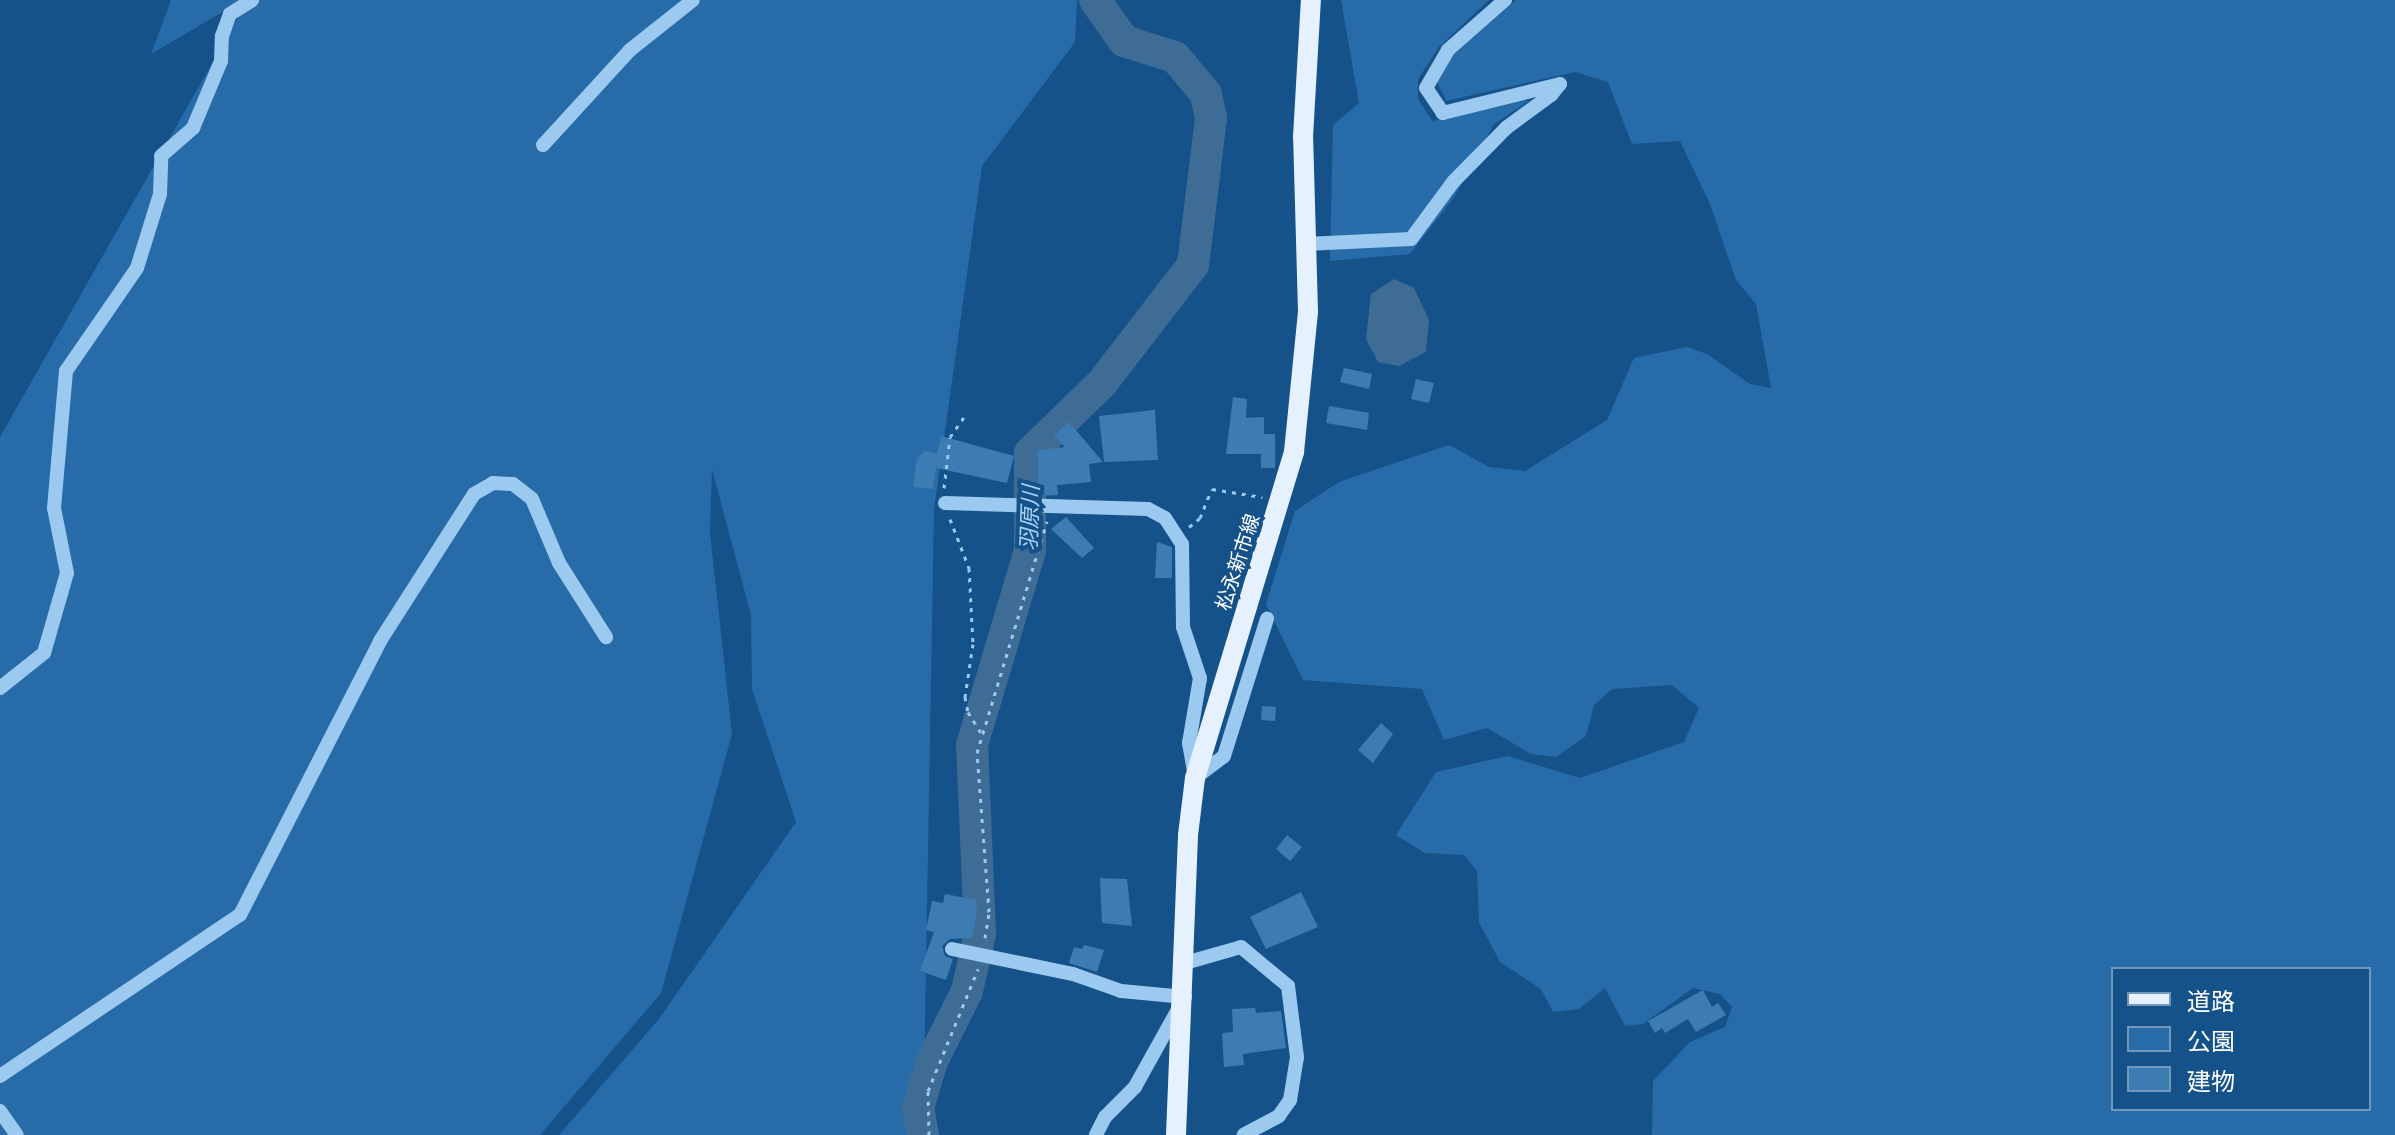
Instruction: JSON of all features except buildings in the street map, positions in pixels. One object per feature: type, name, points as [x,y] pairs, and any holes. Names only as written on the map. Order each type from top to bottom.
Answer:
[{"type":"main road","name":"松永新市線","points":[[1176,1135],[1185,997],[1188,835],[1195,778],[1294,452],[1308,312],[1303,137],[1311,0]]},
{"type":"street","points":[[0,688],[44,653],[67,573],[54,508],[66,371],[137,268],[160,194],[161,156],[193,128],[221,61],[222,36],[230,14],[252,0]]},
{"type":"street","points":[[543,145],[630,50],[693,0]]},
{"type":"street","points":[[1306,244],[1411,239],[1453,182],[1506,128],[1551,95],[1560,84],[1443,113],[1426,88],[1448,50],[1505,0]]},
{"type":"street","points":[[0,1076],[240,915],[380,641],[474,494],[493,483],[513,484],[532,499],[559,563],[606,637]]},
{"type":"street","points":[[945,503],[1148,509],[1171,527],[1182,544],[1183,627],[1200,678],[1189,743],[1195,778],[1224,756],[1267,619]]},
{"type":"street","points":[[1185,963],[1241,947],[1288,986],[1297,1057],[1290,1100],[1279,1116],[1244,1135]]},
{"type":"street","points":[[952,949],[1073,974],[1121,991],[1185,997],[1135,1087],[1105,1117],[1096,1135]]},
{"type":"street","points":[[0,1111],[17,1135]]},
{"type":"path","points":[[964,417],[950,437],[943,468],[945,503],[969,568],[973,644],[965,697],[968,712],[982,734]]},
{"type":"path","points":[[1171,527],[1189,527],[1200,518],[1212,489],[1281,502]]},
{"type":"path","points":[[929,1135],[928,1091],[983,957],[989,912],[977,753],[1018,632],[1051,506]]},
{"type":"green space","points":[[171,0],[243,0],[151,54]]},
{"type":"green space","points":[[248,0],[1077,0],[1075,42],[982,166],[934,510],[923,1135],[559,1135],[659,1019],[796,822],[752,689],[751,615],[712,469],[710,533],[732,734],[661,993],[540,1135],[0,1135],[0,437]]},
{"type":"green space","points":[[1341,0],[1489,0],[1439,47],[1418,79],[1418,99],[1432,121],[1530,100],[1494,124],[1455,196],[1410,254],[1330,261],[1333,125],[1359,103]]},
{"type":"green space","points":[[1516,0],[2395,0],[2395,1135],[1652,1135],[1653,1081],[1690,1042],[1725,1027],[1732,1007],[1720,994],[1693,988],[1643,1024],[1625,1026],[1605,988],[1579,1009],[1553,1012],[1541,989],[1500,962],[1479,922],[1477,871],[1464,855],[1425,853],[1396,835],[1436,772],[1508,756],[1580,778],[1684,742],[1699,708],[1672,685],[1612,689],[1594,705],[1586,736],[1556,757],[1531,754],[1487,728],[1444,740],[1422,689],[1303,680],[1266,604],[1295,511],[1339,482],[1449,445],[1489,467],[1525,471],[1607,420],[1634,358],[1687,347],[1707,354],[1750,384],[1771,388],[1756,304],[1736,280],[1710,204],[1680,141],[1632,144],[1608,82],[1575,72],[1446,101],[1437,82],[1449,59]]},
{"type":"shaded area","points":[[1394,279],[1414,288],[1429,320],[1426,352],[1399,366],[1378,362],[1366,339],[1371,294]]},
{"type":"waterway","name":"羽原川","points":[[923,1135],[918,1108],[932,1061],[967,991],[980,934],[972,745],[1030,551],[1030,453],[1102,383],[1193,265],[1211,118],[1206,94],[1175,57],[1124,41],[1095,0]]}]
